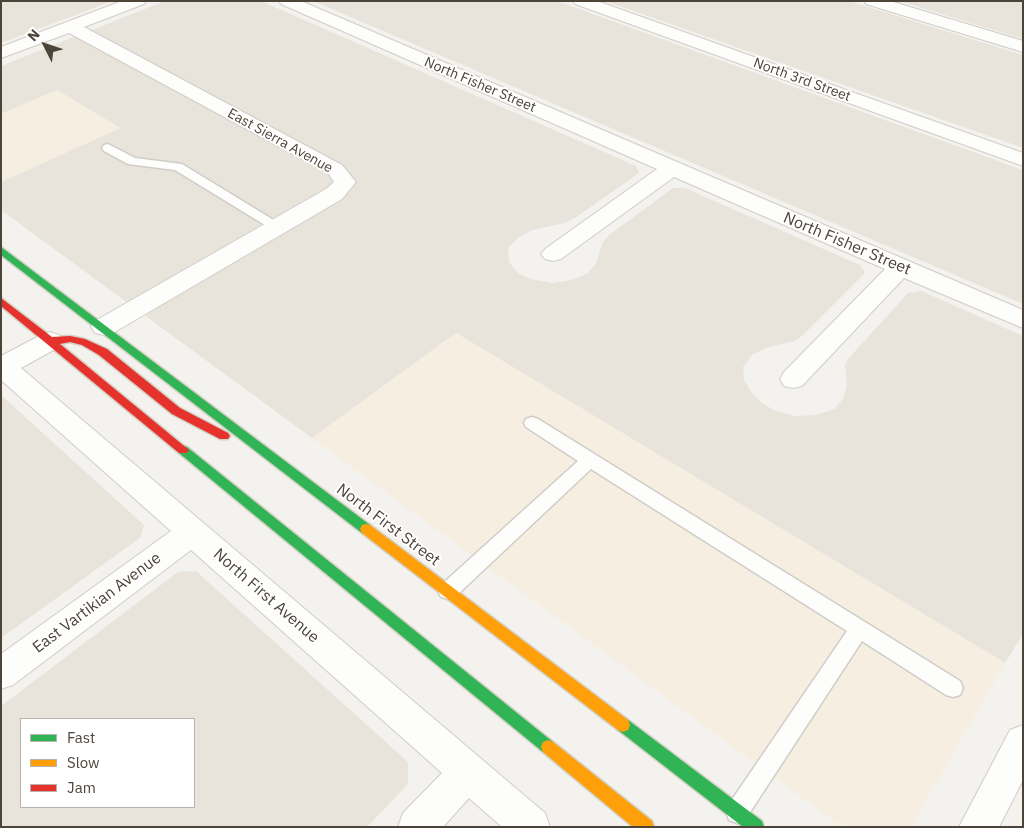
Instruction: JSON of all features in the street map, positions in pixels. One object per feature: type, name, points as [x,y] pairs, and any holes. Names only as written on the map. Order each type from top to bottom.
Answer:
[{"type":"main road","name":"North First Street","points":[[1,250],[756,827]]},
{"type":"main road","points":[[1,301],[646,827]]},
{"type":"main road","points":[[50,341],[70,339],[85,342],[103,352],[176,411],[282,465]]},
{"type":"street","points":[[1,53],[138,1]]},
{"type":"street","name":"North Fisher Street","points":[[287,1],[1023,320]]},
{"type":"street","name":"North 3rd Street","points":[[581,1],[1023,160]]},
{"type":"street","points":[[872,1],[1023,47]]},
{"type":"street","name":"East Sierra Avenue","points":[[70,27],[335,169],[345,182],[334,194],[104,327]]},
{"type":"street","points":[[553,254],[672,168]]},
{"type":"street","points":[[793,379],[901,267]]},
{"type":"street","points":[[2,366],[50,341]]},
{"type":"street","name":"North First Avenue","points":[[2,366],[531,827]]},
{"type":"street","name":"East Vartikian Avenue","points":[[1,674],[192,532]]},
{"type":"street","points":[[978,827],[1023,742]]},
{"type":"street","points":[[417,827],[468,772]]},
{"type":"lane","points":[[108,148],[132,161],[178,167],[278,227]]},
{"type":"lane","points":[[532,423],[953,688]]},
{"type":"lane","points":[[448,591],[590,460]]},
{"type":"lane","points":[[737,812],[860,628]]},
{"type":"shaded area","points":[[1,1],[113,1],[1,43]]},
{"type":"shaded area","points":[[165,1],[261,1],[636,166],[639,173],[575,218],[565,223],[532,230],[518,238],[508,248],[509,262],[518,273],[531,279],[552,283],[572,280],[588,273],[596,263],[603,242],[609,235],[673,188],[685,188],[860,265],[865,273],[803,335],[795,341],[769,347],[753,354],[743,367],[744,380],[751,392],[763,404],[776,411],[795,416],[815,415],[835,409],[844,397],[847,384],[845,366],[848,359],[908,293],[921,291],[1023,336],[1023,634],[1005,663],[456,333],[312,438],[1,210],[1,182],[120,128],[57,90],[1,114],[1,66]]},
{"type":"shaded area","points":[[313,1],[557,1],[1023,170],[1023,304]]},
{"type":"shaded area","points":[[605,1],[849,1],[1023,55],[1023,148]]},
{"type":"shaded area","points":[[899,1],[1023,2],[1023,39]]},
{"type":"shaded area","points":[[57,90],[120,128],[1,182],[1,114]]},
{"type":"shaded area","points":[[456,333],[1005,663],[911,827],[842,827],[312,438]]},
{"type":"shaded area","points":[[1,395],[144,525],[140,538],[1,638]]},
{"type":"shaded area","points":[[196,571],[408,762],[408,784],[367,827],[1,827],[1,706],[178,572]]},
{"type":"traffic: fast","points":[[1,250],[366,529]]},
{"type":"traffic: fast","points":[[183,450],[548,747]]},
{"type":"traffic: fast","points":[[623,725],[756,827]]},
{"type":"traffic: slow","points":[[366,529],[623,725]]},
{"type":"traffic: slow","points":[[548,747],[646,827]]},
{"type":"traffic: jam","points":[[1,301],[183,450]]},
{"type":"traffic: jam","points":[[50,341],[70,339],[85,342],[103,352],[176,411],[224,436]]}]
